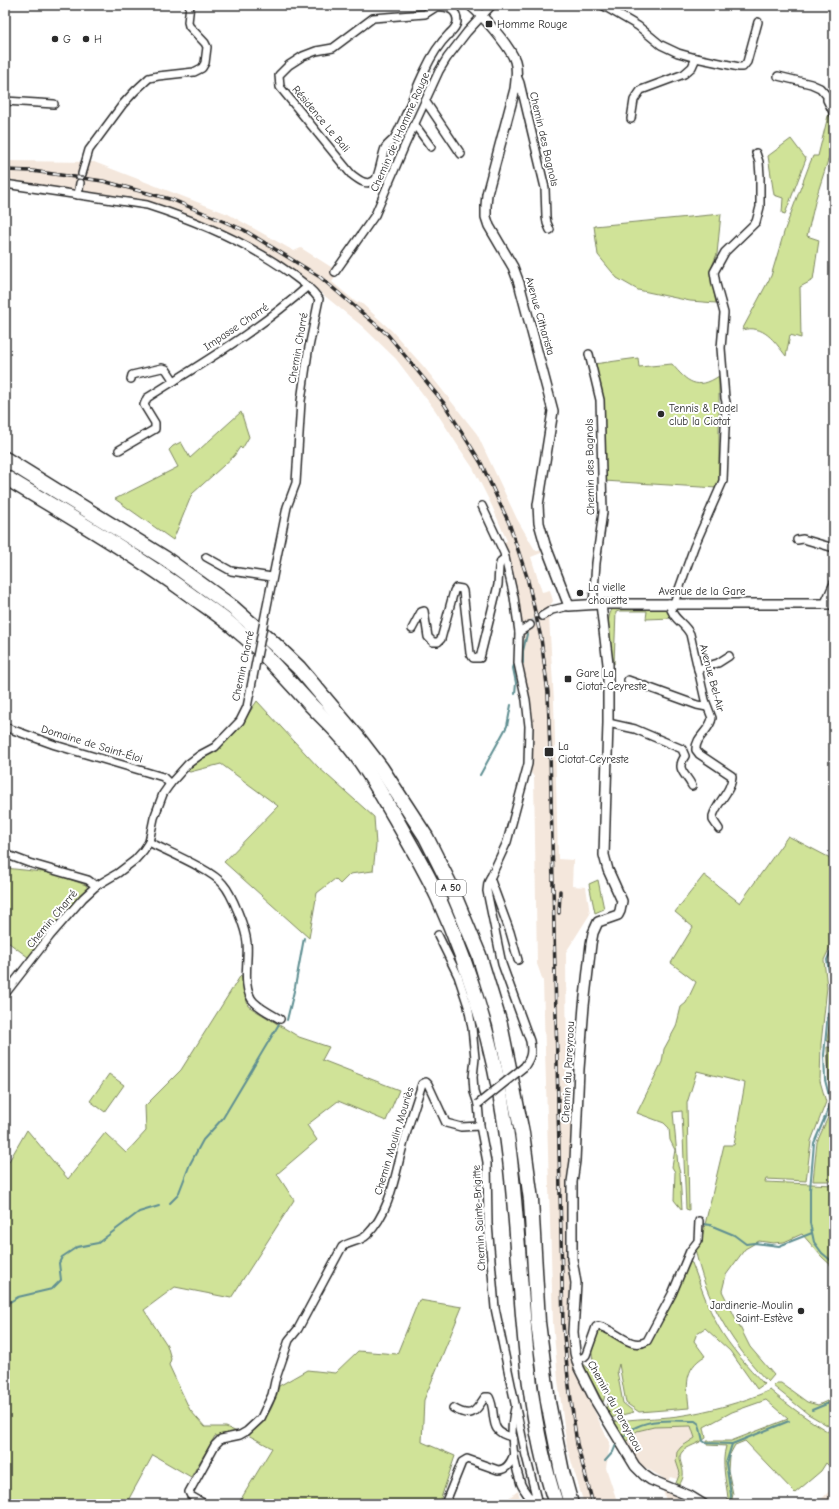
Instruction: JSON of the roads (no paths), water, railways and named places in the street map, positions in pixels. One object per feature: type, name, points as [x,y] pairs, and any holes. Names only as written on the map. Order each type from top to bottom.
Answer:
[{"type":"highway","name":"A 50","points":[[5,459],[166,559],[232,607],[299,668],[358,738],[381,768],[426,837],[449,883],[479,955],[500,1024],[522,1133],[531,1200],[538,1322],[548,1402],[562,1472],[571,1504]]},
{"type":"highway","name":"A 50","points":[[5,477],[163,575],[238,630],[266,655],[346,743],[379,791],[420,863],[437,895],[466,965],[484,1027],[498,1084],[506,1130],[514,1194],[523,1316],[533,1405],[540,1441],[556,1504]]},
{"type":"street","points":[[82,174],[89,150],[123,104],[149,78],[194,72],[202,68],[205,63],[207,47],[189,26],[190,5]]},
{"type":"street","name":"Avenue Citharista","points":[[470,5],[481,15],[500,38],[515,62],[517,76],[487,194],[486,217],[489,226],[513,267],[519,284],[553,411],[543,469],[538,517],[545,544],[570,606]]},
{"type":"street","name":"Chemin de l'Homme Rouge","points":[[335,272],[375,215],[426,100],[447,58],[481,15],[492,5]]},
{"type":"street","points":[[602,5],[638,26],[661,45],[678,53],[742,67],[747,62],[758,22]]},
{"type":"street","name":"Résidence Le Bali","points":[[443,6],[451,9],[457,17],[456,25],[438,46],[430,59],[415,93],[395,137],[386,146],[381,158],[378,175],[374,180],[366,183],[351,174],[280,87],[279,75],[289,65],[303,56],[316,51],[333,48],[373,18],[425,14],[436,7],[443,6]]},
{"type":"street","points":[[631,119],[634,100],[641,90],[684,74],[692,67],[696,58]]},
{"type":"street","name":"Chemin des Bagnols","points":[[517,76],[520,83],[544,188],[546,217],[550,230]]},
{"type":"street","points":[[778,76],[811,84],[820,88],[827,96],[827,100],[834,114]]},
{"type":"street","points":[[415,93],[426,100],[460,154]]},
{"type":"street","points":[[5,101],[54,104]]},
{"type":"street","points":[[415,125],[431,147]]},
{"type":"street","points":[[672,603],[723,480],[726,402],[721,348],[724,313],[714,272],[725,252],[756,222],[760,207],[760,176],[756,153]]},
{"type":"street","points":[[78,195],[80,183]]},
{"type":"street","points":[[5,184],[147,205],[169,212],[234,240],[275,262],[308,286]]},
{"type":"street","name":"Chemin Charré","points":[[5,994],[50,936],[96,886],[118,873],[135,860],[149,842],[156,812],[163,794],[170,784],[188,764],[214,747],[240,721],[246,706],[253,677],[287,506],[296,483],[301,401],[308,352],[319,299],[308,286]]},
{"type":"street","name":"Impasse Charré","points":[[119,450],[155,429],[155,423],[144,405],[147,398],[228,347],[284,307],[308,286]]},
{"type":"street","name":"Chemin des Bagnols","points":[[589,354],[600,400],[603,512],[596,563],[597,604]]},
{"type":"street","points":[[131,379],[132,375],[166,368],[174,381]]},
{"type":"street","points":[[478,1104],[524,1067],[530,1059],[532,1050],[502,964],[487,891],[490,878],[507,842],[528,764],[529,726],[526,700],[518,663],[519,632],[514,597],[505,558],[482,506]]},
{"type":"street","points":[[797,540],[803,539],[834,548]]},
{"type":"street","points":[[206,557],[231,571],[272,577]]},
{"type":"street","points":[[412,629],[421,612],[424,611],[428,636],[433,642],[438,642],[441,639],[454,591],[456,588],[462,589],[470,653],[472,658],[480,658],[498,585],[499,567],[501,561],[505,558]]},
{"type":"street","points":[[829,604],[834,583]]},
{"type":"street","name":"Avenue de la Gare","points":[[570,606],[597,604],[672,603],[829,604]]},
{"type":"street","name":"Avenue Bel-Air","points":[[672,603],[674,617],[688,631],[707,706],[712,716],[712,721],[708,728],[697,740],[696,750],[698,754],[731,774],[733,777],[726,794],[713,816],[713,820],[719,829]]},
{"type":"street","name":"Chemin du Pareyraou","points":[[597,604],[608,664],[608,722],[604,855],[608,870],[622,897],[622,901],[618,915],[598,922],[594,933],[590,951],[578,1069],[575,1161],[572,1182],[572,1259],[576,1283],[573,1332],[576,1360],[595,1400],[635,1466],[644,1475],[652,1480],[690,1496],[703,1504]]},
{"type":"street","points":[[542,616],[552,610],[570,606]]},
{"type":"street","points":[[519,632],[530,625]]},
{"type":"street","points":[[698,669],[718,663],[729,656]]},
{"type":"street","points":[[628,680],[697,705],[707,706]]},
{"type":"street","points":[[608,722],[636,729],[682,749],[685,754],[681,761],[681,767],[692,786]]},
{"type":"street","name":"Domaine de Saint-Éloi","points":[[5,727],[55,745],[163,777],[170,784]]},
{"type":"street","points":[[149,842],[194,864],[222,882],[234,902],[247,942],[246,960],[249,993],[254,1002],[280,1019]]},
{"type":"street","points":[[5,854],[29,863],[88,880],[96,886]]},
{"type":"street","points":[[490,878],[510,932],[518,960]]},
{"type":"street","name":"Chemin Sainte-Brigitte","points":[[438,935],[458,976],[468,1006],[476,1058],[473,1077],[474,1092],[478,1104],[480,1126],[487,1162],[488,1224],[495,1308],[537,1500]]},
{"type":"street","name":"Chemin Moulin Mouriès","points":[[205,1504],[191,1496],[189,1492],[215,1445],[221,1439],[247,1432],[261,1418],[272,1395],[275,1381],[289,1340],[298,1329],[342,1247],[346,1244],[358,1241],[366,1236],[379,1220],[393,1185],[404,1141],[422,1084],[426,1082],[428,1084],[446,1123],[462,1127],[480,1126]]},
{"type":"street","points":[[576,1360],[586,1355],[596,1327],[598,1326],[634,1343],[640,1344],[647,1341],[672,1294],[690,1251],[698,1241],[699,1221]]},
{"type":"street","points":[[453,1408],[465,1413],[471,1413],[480,1406],[485,1397],[489,1397],[496,1428],[505,1436],[513,1437]]},
{"type":"street","points":[[516,1406],[513,1414],[513,1437],[514,1454],[520,1482],[529,1497],[537,1500]]},
{"type":"street","points":[[445,1504],[464,1460],[467,1459],[502,1470],[510,1464],[514,1454]]},
{"type":"waterway","points":[[523,663],[523,651],[527,634]]},
{"type":"waterway","points":[[514,665],[513,668],[516,683],[515,694]]},
{"type":"waterway","points":[[480,775],[507,726],[511,705]]},
{"type":"waterway","points":[[287,1020],[304,938]]},
{"type":"waterway","points":[[834,945],[827,960],[831,982],[824,1055],[825,1080],[831,1103],[814,1143],[810,1190],[810,1223],[814,1242],[822,1253],[834,1263]]},
{"type":"waterway","points":[[170,1203],[178,1195],[190,1164],[203,1140],[223,1118],[279,1024]]},
{"type":"waterway","points":[[5,1305],[18,1297],[52,1289],[61,1280],[59,1263],[62,1257],[77,1247],[98,1243],[139,1212],[159,1206]]},
{"type":"waterway","points":[[703,1224],[710,1225],[734,1235],[746,1244],[754,1243],[779,1246],[812,1233]]},
{"type":"waterway","points":[[812,1410],[834,1401]]},
{"type":"waterway","points":[[622,1438],[634,1428],[650,1422],[695,1421],[699,1424],[703,1441],[706,1443],[732,1444]]},
{"type":"waterway","points":[[730,1504],[731,1495],[726,1463],[732,1444],[789,1421]]},
{"type":"waterway","points":[[605,1461],[613,1452],[617,1442]]},
{"type":"tunnel","points":[[530,625],[542,616]]},
{"type":"railway","points":[[5,170],[32,171],[103,181],[173,200],[244,230],[320,277],[388,335],[443,402],[481,463],[509,523],[527,577],[541,638],[548,693],[563,1324],[568,1378],[577,1444],[593,1504]]},
{"type":"railway","points":[[559,913],[560,891]]},
{"type":"place","name":"Homme Rouge","points":[[489,24]]},
{"type":"place","name":"G","points":[[55,39]]},
{"type":"place","name":"H","points":[[86,39]]},
{"type":"place","name":"Tennis & Padel club la Ciotat","points":[[661,414]]},
{"type":"place","name":"La vielle chouette","points":[[580,593]]},
{"type":"place","name":"Gare La Ciotat-Ceyreste","points":[[568,679]]},
{"type":"place","name":"La Ciotat-Ceyreste","points":[[549,752]]},
{"type":"place","name":"Jardinerie-Moulin Saint-Estève","points":[[801,1311]]}]
